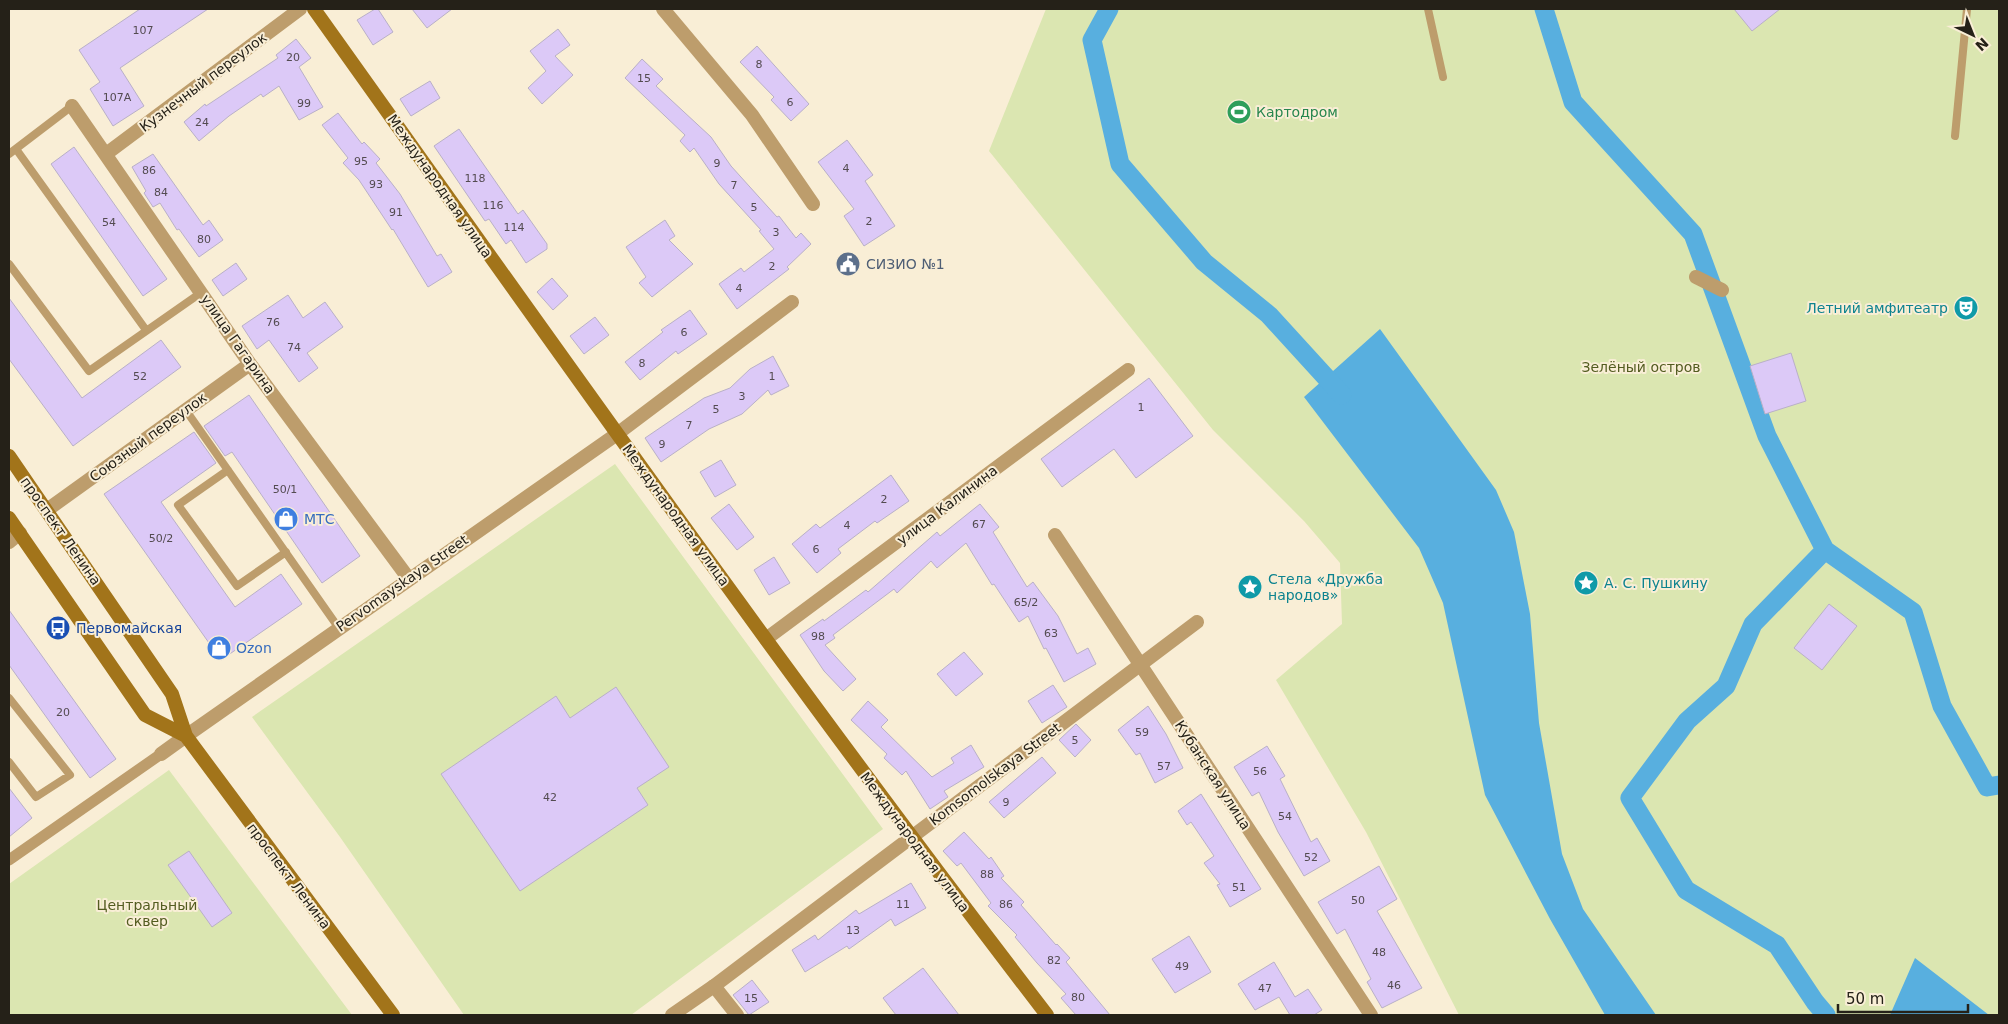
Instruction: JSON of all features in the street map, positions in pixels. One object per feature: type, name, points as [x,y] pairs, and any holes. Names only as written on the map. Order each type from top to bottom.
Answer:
[{"type":"main road","name":"Международная улица","points":[[314,9],[617,434],[766,639],[911,838],[1047,1015]]},
{"type":"main road","name":"проспект Ленина","points":[[9,456],[172,694],[186,736],[393,1015]]},
{"type":"main road","name":"проспект Ленина","points":[[9,518],[145,715],[186,736]]},
{"type":"street","name":"Кузнечный переулок","points":[[106,154],[300,9]]},
{"type":"street","points":[[663,9],[752,115],[813,204]]},
{"type":"street","name":"улица Гагарина","points":[[72,106],[250,364],[409,579]]},
{"type":"street","points":[[1696,277],[1722,290]]},
{"type":"street","name":"Pervomayskaya Street","points":[[9,860],[338,627],[617,434],[792,302]]},
{"type":"street","name":"Союзный переулок","points":[[47,510],[250,364]]},
{"type":"street","name":"улица Калинина","points":[[766,639],[1128,370]]},
{"type":"street","points":[[9,542],[20,533]]},
{"type":"street","name":"Кубанская улица","points":[[1055,535],[1370,1015]]},
{"type":"street","name":"Komsomolskaya Street","points":[[672,1015],[714,986],[1197,622]]},
{"type":"street","points":[[714,986],[737,1015]]},
{"type":"lane","points":[[1428,9],[1442,77]]},
{"type":"lane","points":[[1955,136],[1967,9]]},
{"type":"lane","points":[[72,106],[12,151],[146,330]]},
{"type":"lane","points":[[9,264],[89,371],[202,292]]},
{"type":"lane","points":[[185,409],[338,627]]},
{"type":"lane","points":[[228,470],[178,505],[237,586],[286,552]]},
{"type":"lane","points":[[9,698],[70,775],[36,798],[9,762]]},
{"type":"green space","name":"Зелёный остров","points":[[1046,9],[1999,9],[1999,1015],[1459,1015],[1366,832],[1276,680],[1342,624],[1340,563],[1304,521],[1213,430],[989,151]]},
{"type":"green space","points":[[615,464],[883,829],[631,1015],[464,1015],[340,837],[252,717]]},
{"type":"green space","name":"Центральный сквер","points":[[169,770],[352,1015],[9,1015],[9,884]]},
{"type":"water","points":[[1380,329],[1496,490],[1514,532],[1530,614],[1539,723],[1562,854],[1583,909],[1656,1015],[1605,1015],[1550,919],[1485,795],[1443,603],[1419,548],[1304,397]]},
{"type":"water","points":[[1915,958],[1989,1015],[1890,1015]]},
{"type":"building","points":[[140,9],[208,9],[120,68],[144,106],[113,126],[90,89],[100,82],[79,50]]},
{"type":"building","points":[[378,9],[393,32],[373,45],[357,20]]},
{"type":"building","points":[[412,9],[452,9],[427,28]]},
{"type":"building","points":[[1734,9],[1780,9],[1752,31]]},
{"type":"building","points":[[558,29],[570,45],[555,56],[573,75],[542,104],[528,88],[546,71],[530,51]]},
{"type":"building","points":[[296,39],[311,58],[299,67],[323,107],[299,120],[279,86],[263,97],[261,94],[229,116],[199,141],[184,122],[205,104],[206,106],[278,58],[276,55]]},
{"type":"building","points":[[757,46],[809,104],[791,121],[771,100],[774,97],[740,62]]},
{"type":"building","points":[[642,59],[663,79],[656,86],[711,137],[731,166],[777,217],[779,216],[796,238],[801,233],[811,244],[787,267],[789,269],[737,309],[719,284],[741,268],[744,272],[774,249],[759,231],[761,230],[719,184],[694,148],[690,152],[680,141],[685,135],[625,78]]},
{"type":"building","points":[[430,81],[440,98],[411,116],[400,99]]},
{"type":"building","points":[[338,113],[362,144],[364,142],[380,159],[376,163],[400,194],[437,256],[441,254],[452,272],[428,287],[393,229],[359,180],[343,163],[348,158],[322,125]]},
{"type":"building","points":[[459,129],[518,214],[523,210],[547,244],[547,249],[526,263],[511,240],[506,244],[489,219],[485,221],[434,146]]},
{"type":"building","points":[[847,140],[873,175],[865,181],[895,226],[864,246],[844,216],[854,209],[818,162]]},
{"type":"building","points":[[74,147],[167,279],[143,296],[51,164]]},
{"type":"building","points":[[153,154],[203,225],[209,220],[223,240],[199,257],[179,229],[177,230],[160,203],[153,207],[132,167]]},
{"type":"building","points":[[665,220],[675,236],[669,240],[693,264],[652,297],[639,283],[646,277],[626,247]]},
{"type":"building","points":[[236,263],[247,279],[223,296],[212,280]]},
{"type":"building","points":[[552,278],[568,296],[553,310],[537,292]]},
{"type":"building","points":[[288,295],[303,318],[325,302],[343,327],[307,353],[318,368],[299,382],[269,340],[257,349],[242,326]]},
{"type":"building","points":[[9,298],[82,398],[161,340],[181,367],[73,446],[9,359]]},
{"type":"building","points":[[690,310],[707,334],[678,354],[676,351],[640,380],[625,362],[663,332],[661,330]]},
{"type":"building","points":[[595,317],[609,335],[584,354],[570,336]]},
{"type":"building","points":[[1791,353],[1806,401],[1765,414],[1750,366]]},
{"type":"building","points":[[773,356],[789,386],[771,395],[768,390],[742,414],[709,429],[661,462],[645,438],[704,398],[730,388],[750,369]]},
{"type":"building","points":[[1149,378],[1193,436],[1136,478],[1114,449],[1062,487],[1041,459]]},
{"type":"building","points":[[249,395],[360,556],[322,583],[232,452],[225,456],[204,426]]},
{"type":"building","points":[[194,432],[216,463],[161,502],[235,607],[281,574],[302,604],[221,660],[104,494]]},
{"type":"building","points":[[721,460],[736,485],[715,497],[700,472]]},
{"type":"building","points":[[891,475],[909,501],[877,523],[875,521],[838,549],[841,553],[817,573],[792,544],[816,524],[820,528]]},
{"type":"building","points":[[729,504],[754,537],[737,550],[711,518]]},
{"type":"building","points":[[980,504],[999,527],[993,532],[1027,587],[1033,582],[1058,616],[1077,654],[1088,648],[1096,664],[1064,682],[1046,648],[1044,649],[1028,616],[1019,622],[994,584],[992,585],[966,543],[937,568],[931,561],[897,593],[894,589],[833,635],[835,638],[825,645],[856,679],[843,691],[824,671],[800,635],[823,619],[824,621],[866,590],[868,592],[937,532],[940,536]]},
{"type":"building","points":[[774,557],[790,583],[769,595],[754,570]]},
{"type":"building","points":[[1829,604],[1857,626],[1822,670],[1794,648]]},
{"type":"building","points":[[9,610],[116,759],[90,778],[9,665]]},
{"type":"building","points":[[964,652],[983,674],[956,696],[937,674]]},
{"type":"building","points":[[1053,685],[1067,707],[1042,723],[1028,701]]},
{"type":"building","points":[[616,687],[669,767],[637,788],[648,805],[520,891],[441,774],[556,696],[570,718]]},
{"type":"building","points":[[868,701],[888,720],[881,727],[932,777],[954,763],[951,758],[971,745],[984,767],[944,791],[948,797],[930,809],[906,771],[902,775],[884,758],[887,754],[851,720]]},
{"type":"building","points":[[1148,706],[1166,734],[1183,768],[1155,783],[1140,753],[1136,755],[1118,730]]},
{"type":"building","points":[[1076,724],[1091,740],[1075,757],[1059,740]]},
{"type":"building","points":[[1267,746],[1285,776],[1280,779],[1311,842],[1317,838],[1330,861],[1304,876],[1278,832],[1259,792],[1252,796],[1234,767]]},
{"type":"building","points":[[1042,757],[1056,773],[1004,818],[989,802]]},
{"type":"building","points":[[9,788],[32,818],[9,837]]},
{"type":"building","points":[[1201,794],[1261,889],[1230,907],[1217,885],[1220,884],[1204,863],[1214,856],[1191,822],[1187,825],[1178,811]]},
{"type":"building","points":[[964,832],[989,859],[991,857],[1004,876],[1001,878],[1024,902],[1021,905],[1070,958],[1066,962],[1110,1015],[1076,1015],[1061,998],[1066,994],[1015,937],[1017,935],[988,906],[991,903],[961,863],[957,866],[943,851]]},
{"type":"building","points":[[189,851],[232,913],[212,927],[168,865]]},
{"type":"building","points":[[1379,866],[1397,899],[1377,911],[1422,988],[1382,1008],[1367,982],[1371,979],[1345,929],[1337,934],[1318,902]]},
{"type":"building","points":[[911,883],[926,908],[895,926],[891,919],[849,949],[847,946],[805,972],[792,950],[815,935],[818,940],[856,910],[859,914]]},
{"type":"building","points":[[1189,936],[1211,972],[1175,993],[1152,959]]},
{"type":"building","points":[[1274,962],[1295,997],[1308,989],[1322,1010],[1314,1015],[1290,1015],[1279,997],[1255,1010],[1238,984]]},
{"type":"building","points":[[923,968],[959,1015],[896,1015],[883,998]]},
{"type":"building","points":[[752,980],[769,1002],[749,1015],[733,995]]},
{"type":"waterway","points":[[1109,9],[1092,40],[1120,164],[1204,262],[1269,315],[1342,395]]},
{"type":"waterway","points":[[1544,9],[1573,102],[1693,234],[1767,436],[1825,550],[1913,612],[1942,706],[1987,787],[1999,785]]},
{"type":"waterway","points":[[1825,550],[1753,624],[1726,686],[1687,721],[1630,798],[1686,890],[1777,945],[1815,1002],[1826,1015]]},
{"type":"place","name":"Картодром","points":[[1239,112]]},
{"type":"place","name":"СИЗИО №1","points":[[848,264]]},
{"type":"place","name":"Летний амфитеатр","points":[[1966,308]]},
{"type":"place","name":"МТС","points":[[286,519]]},
{"type":"place","name":"А. С. Пушкину","points":[[1586,583]]},
{"type":"place","name":"Стела «Дружба народов»","points":[[1250,587]]},
{"type":"place","name":"Первомайская","points":[[58,628]]},
{"type":"place","name":"Ozon","points":[[219,648]]}]
